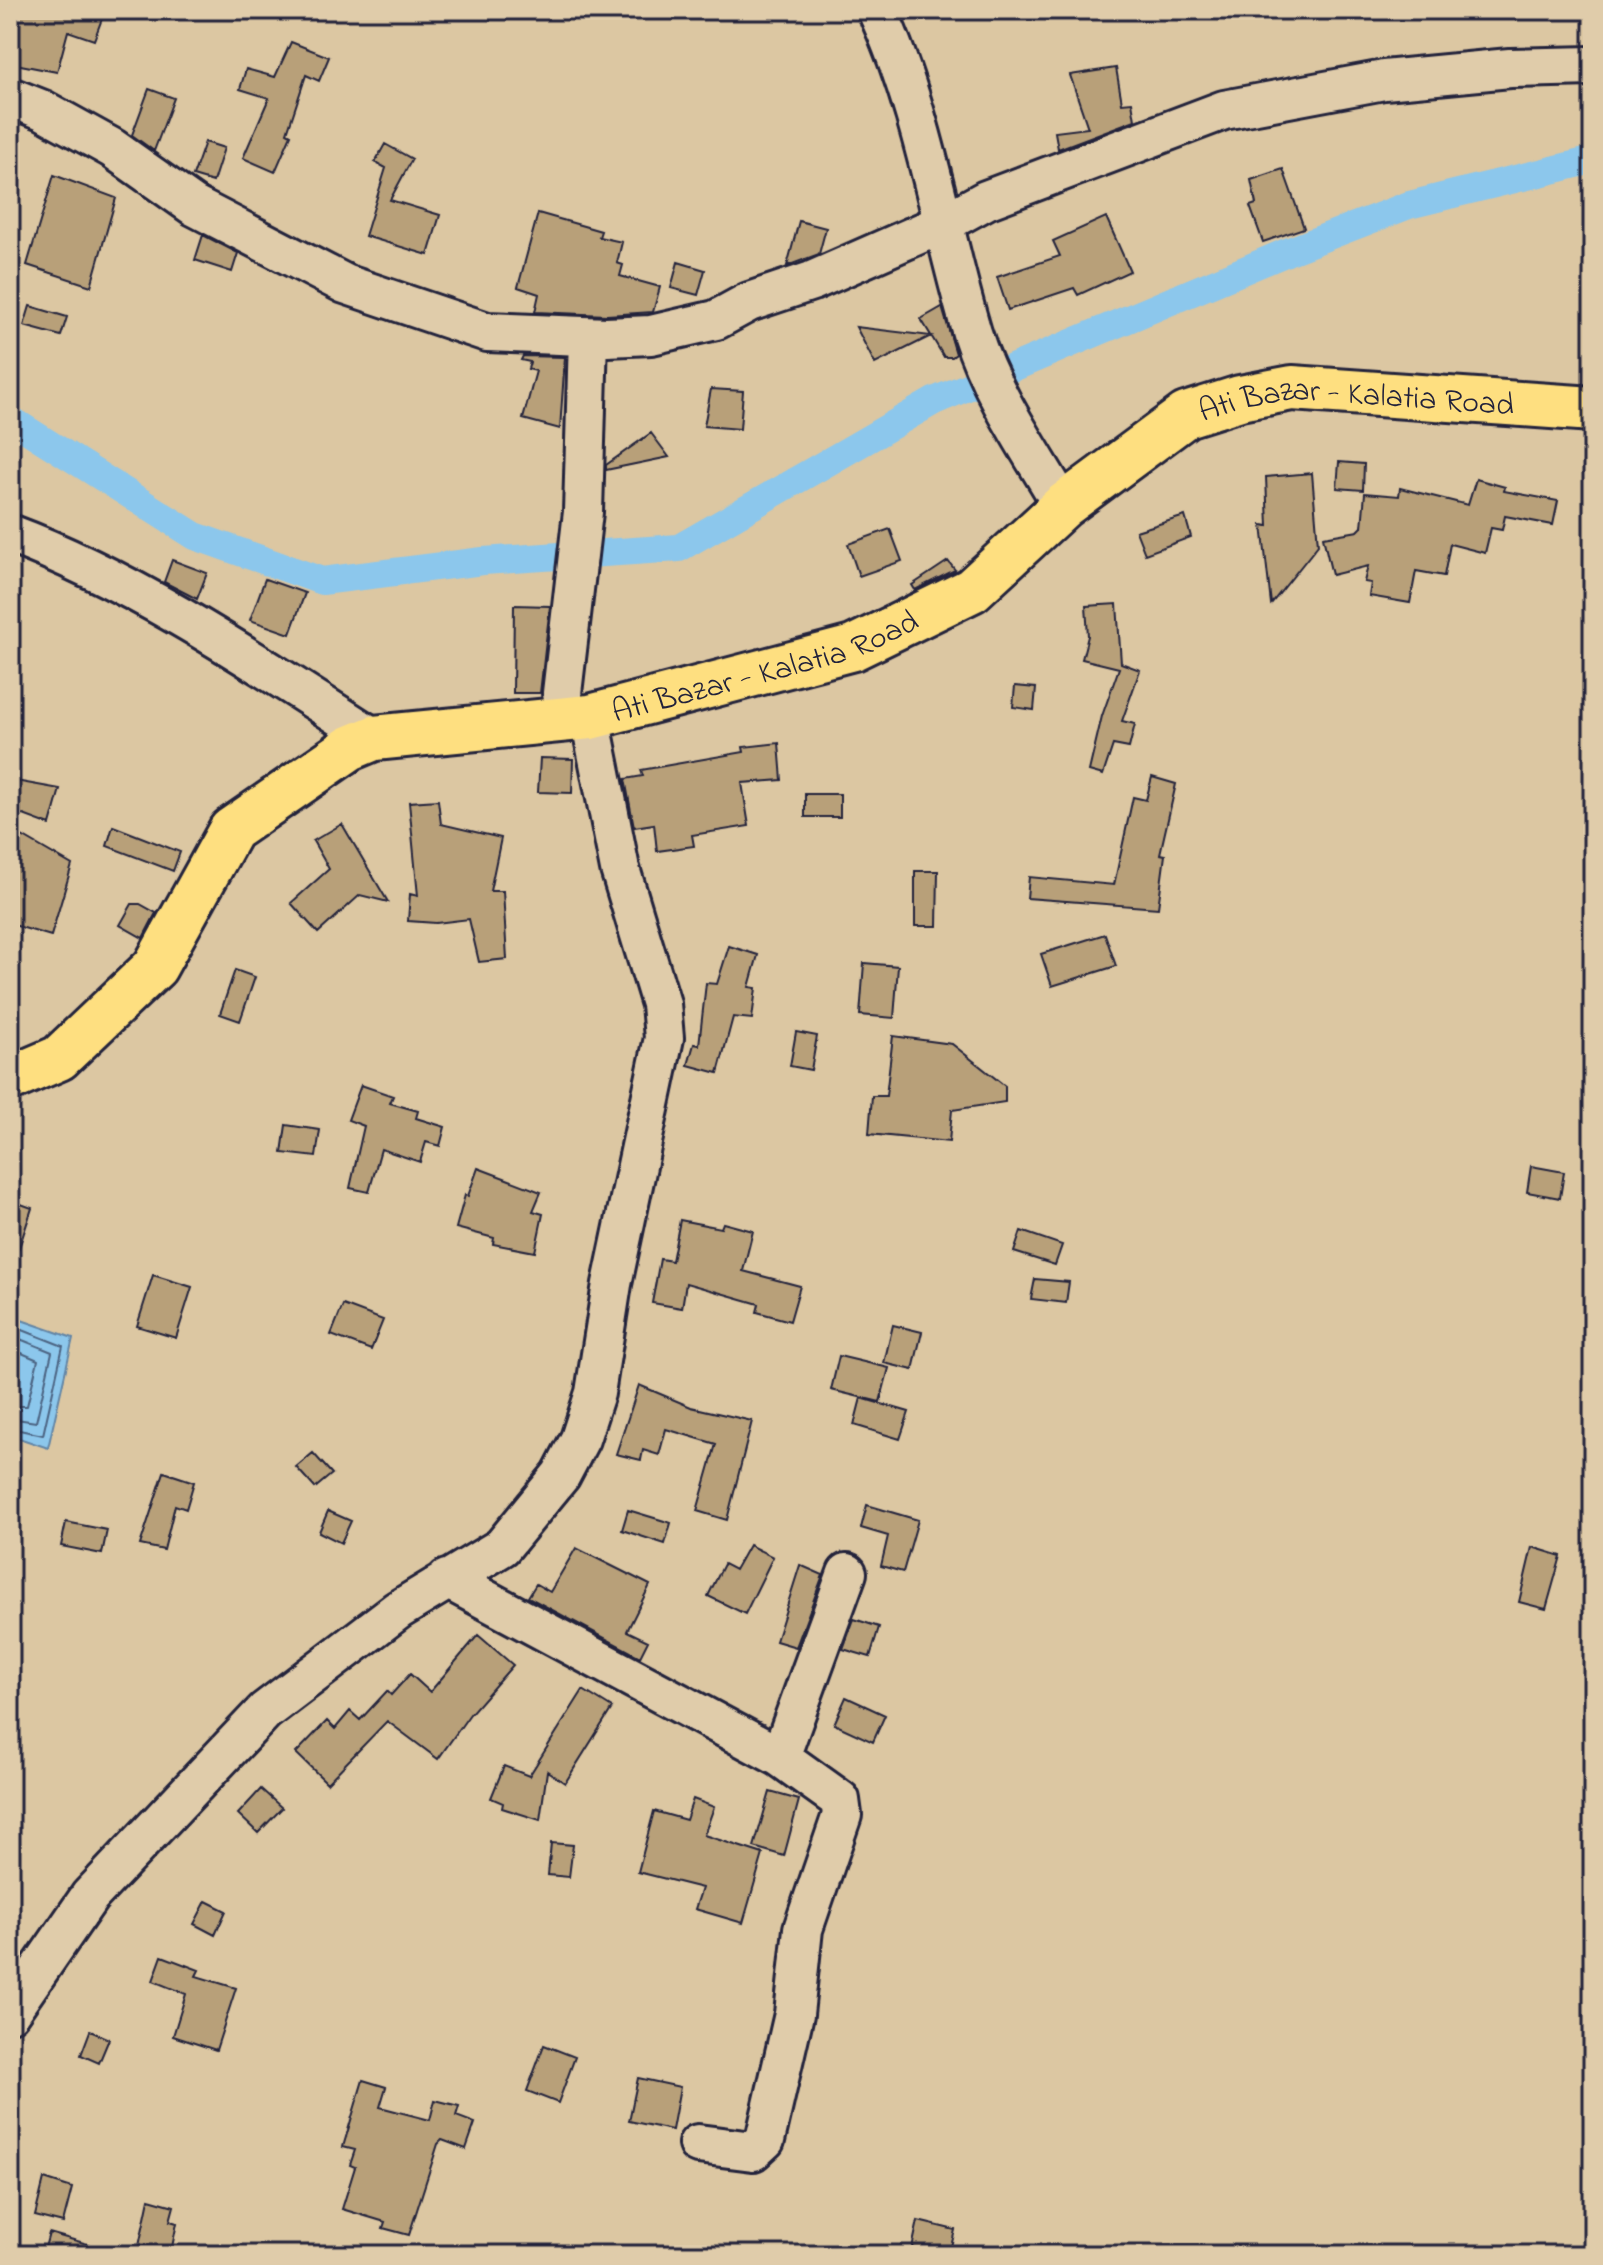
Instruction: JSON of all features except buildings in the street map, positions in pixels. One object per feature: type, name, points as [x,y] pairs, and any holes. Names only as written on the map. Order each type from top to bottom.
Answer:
[{"type":"main road","name":"Ati Bazar - Kalatia Road","points":[[10,1079],[59,1058],[155,967],[231,830],[350,748],[374,738],[578,719],[853,648],[972,590],[1063,506],[1186,415],[1240,398],[1292,388],[1593,409]]},
{"type":"street","points":[[877,10],[894,47],[973,336],[1007,411],[1063,506]]},
{"type":"street","points":[[10,97],[43,110],[112,148],[194,206],[345,284],[487,332],[588,337],[651,335],[716,320],[749,302],[812,281],[944,223],[986,200],[1224,110],[1384,80],[1510,68],[1593,66]]},
{"type":"street","points":[[10,2012],[90,1896],[265,1711],[342,1650],[447,1579],[502,1547],[561,1475],[580,1439],[595,1393],[612,1284],[664,1038],[661,1004],[578,719],[562,693],[583,512],[588,337]]},
{"type":"street","points":[[10,534],[67,555],[273,673],[374,738]]},
{"type":"street","points":[[780,1757],[847,1573]]},
{"type":"street","points":[[447,1579],[780,1757],[840,1800],[842,1815],[803,1929],[794,2014],[765,2140],[753,2151],[698,2144]]},
{"type":"water","points":[[10,1316],[73,1338],[48,1448],[10,1435]]},
{"type":"waterway","points":[[10,419],[195,536],[322,581],[483,561],[679,548],[934,401],[1287,252],[1409,205],[1593,160]]}]
